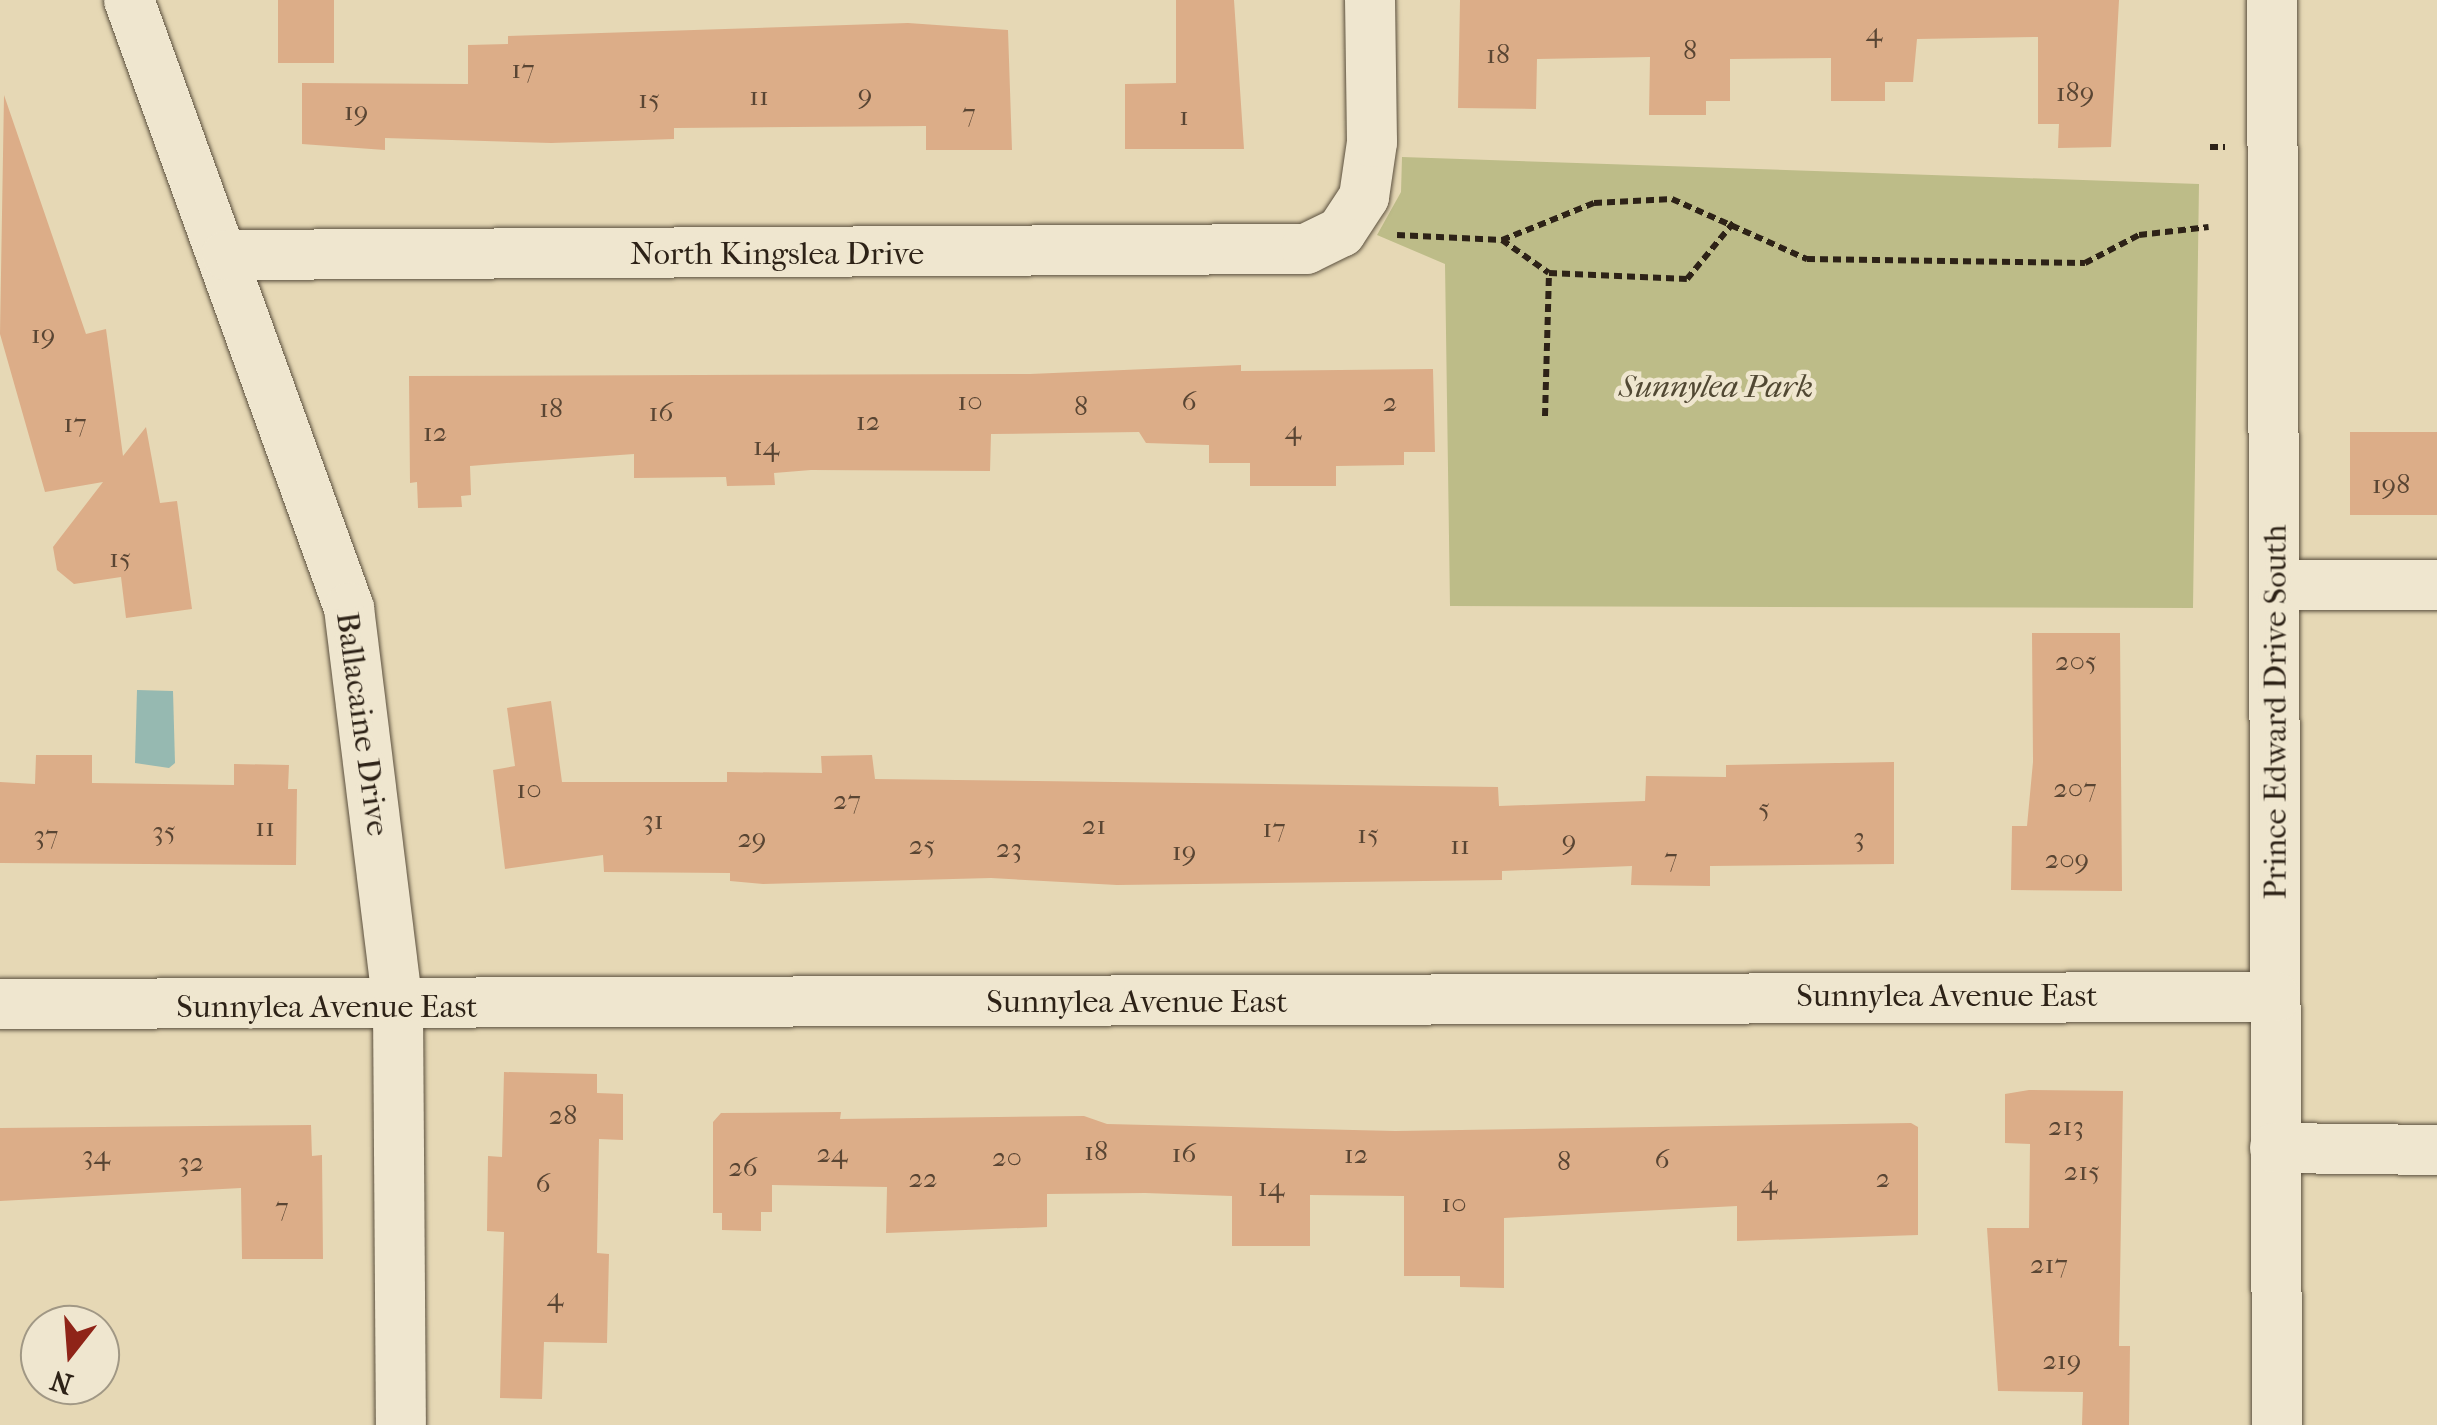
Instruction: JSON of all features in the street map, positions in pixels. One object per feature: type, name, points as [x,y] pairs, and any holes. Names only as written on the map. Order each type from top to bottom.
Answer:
[{"type":"street","name":"Ballacaine Drive","points":[[130,0],[227,255],[349,608],[398,1008],[402,1425]]},
{"type":"street","points":[[1333,238],[1370,173],[1370,0]]},
{"type":"street","name":"Prince Edward Drive South","points":[[2272,0],[2278,585],[2276,1425]]},
{"type":"street","name":"North Kingslea Drive","points":[[227,255],[1258,254],[1333,238]]},
{"type":"street","points":[[2278,585],[2437,584]]},
{"type":"street","name":"Sunnylea Avenue East","points":[[0,1004],[398,1008],[2275,997]]},
{"type":"street","points":[[2275,1148],[2437,1150]]},
{"type":"path","points":[[1333,238],[1502,240],[1580,208],[1641,198],[1694,204],[1734,222],[1782,254],[1871,261],[2085,262],[2139,235],[2209,227]]},
{"type":"path","points":[[1502,240],[1550,273],[1687,279],[1734,222]]},
{"type":"path","points":[[1544,416],[1550,273]]},
{"type":"green space","name":"Sunnylea Park","points":[[1402,157],[2199,184],[2193,608],[1450,606],[1445,264],[1377,235],[1401,192]]},
{"type":"water","points":[[137,690],[173,691],[175,763],[169,768],[135,763]]},
{"type":"building","points":[[278,0],[334,0],[334,63],[278,63]]},
{"type":"building","points":[[1176,0],[1234,0],[1244,149],[1125,149],[1125,84],[1176,83]]},
{"type":"building","points":[[1460,0],[2119,0],[2111,147],[2058,148],[2059,124],[2038,124],[2038,37],[1917,39],[1913,82],[1885,82],[1885,101],[1831,101],[1831,58],[1730,59],[1730,101],[1706,101],[1706,115],[1649,115],[1650,57],[1537,59],[1536,109],[1458,108]]},
{"type":"building","points":[[908,23],[1008,30],[1012,150],[926,150],[926,126],[674,128],[674,139],[551,143],[385,138],[385,150],[302,144],[302,83],[468,84],[468,45],[508,44],[508,36]]},
{"type":"building","points":[[4,95],[86,334],[106,329],[123,456],[146,427],[160,503],[177,501],[192,609],[126,618],[121,577],[74,584],[57,570],[53,547],[103,482],[45,492],[0,334]]},
{"type":"building","points":[[1241,365],[1241,371],[1433,369],[1435,452],[1404,452],[1404,465],[1336,466],[1336,486],[1250,486],[1250,463],[1209,463],[1209,445],[1146,443],[1139,432],[991,434],[990,471],[811,470],[774,473],[775,485],[727,486],[726,477],[634,478],[634,454],[470,466],[471,495],[461,496],[462,507],[418,508],[417,482],[410,483],[409,376],[1030,374]]},
{"type":"building","points":[[2350,432],[2437,432],[2437,515],[2350,515]]},
{"type":"building","points":[[2032,633],[2120,633],[2122,891],[2011,890],[2012,826],[2027,826],[2033,762]]},
{"type":"building","points":[[551,701],[562,782],[727,782],[727,772],[822,773],[821,756],[872,755],[875,779],[1498,787],[1499,806],[1645,801],[1646,776],[1726,777],[1726,765],[1894,762],[1894,864],[1710,866],[1710,886],[1631,885],[1632,866],[1502,871],[1502,880],[1117,885],[991,878],[763,884],[730,881],[730,873],[604,872],[603,855],[505,869],[493,770],[515,766],[507,708]]},
{"type":"building","points":[[36,755],[92,755],[92,783],[234,785],[234,764],[289,765],[288,789],[297,789],[296,865],[0,863],[0,782],[35,784]]},
{"type":"building","points":[[504,1072],[597,1074],[597,1093],[623,1094],[623,1140],[599,1139],[597,1253],[609,1254],[607,1343],[544,1342],[542,1399],[500,1398],[504,1232],[487,1231],[488,1156],[502,1157]]},
{"type":"building","points":[[2029,1090],[2123,1091],[2119,1346],[2130,1346],[2129,1425],[2082,1425],[2083,1392],[1998,1391],[1987,1228],[2029,1228],[2030,1144],[2005,1143],[2005,1094]]},
{"type":"building","points":[[841,1112],[840,1119],[1084,1116],[1107,1124],[1395,1131],[1911,1123],[1918,1127],[1918,1235],[1737,1241],[1737,1206],[1504,1218],[1504,1288],[1460,1287],[1460,1276],[1404,1276],[1404,1196],[1310,1195],[1310,1246],[1232,1246],[1232,1196],[1145,1193],[1047,1194],[1047,1227],[886,1233],[887,1187],[772,1185],[772,1212],[761,1212],[761,1231],[722,1230],[722,1213],[713,1213],[713,1122],[721,1113]]},
{"type":"building","points":[[311,1125],[312,1156],[322,1155],[323,1259],[242,1259],[241,1188],[0,1201],[0,1128]]}]
